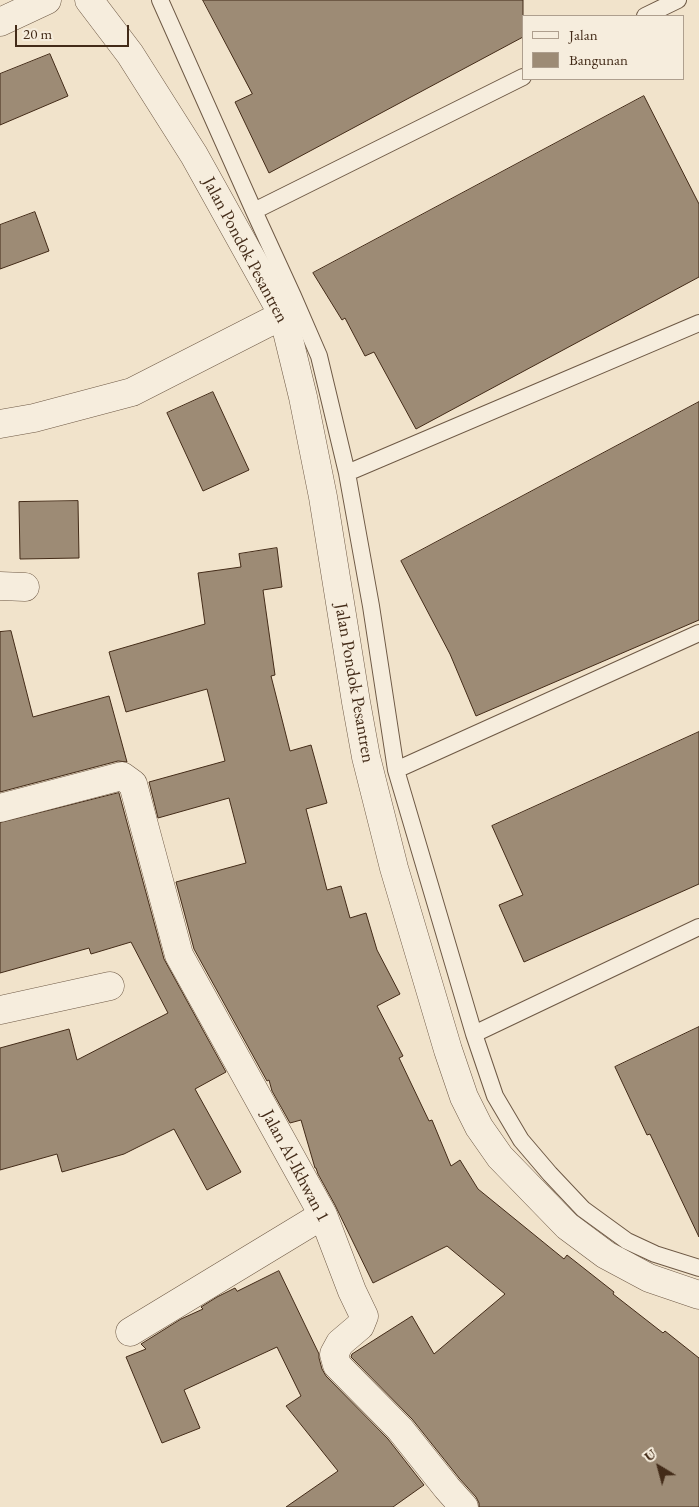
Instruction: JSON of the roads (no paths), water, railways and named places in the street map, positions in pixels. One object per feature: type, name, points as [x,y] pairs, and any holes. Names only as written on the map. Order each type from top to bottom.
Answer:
[{"type":"street","points":[[0,22],[47,0]]},
{"type":"street","name":"Jalan Pondok Pesantren","points":[[89,0],[130,54],[194,155],[283,315],[303,397],[322,497],[366,757],[394,868],[448,1050],[464,1097],[479,1127],[500,1157],[567,1226],[606,1255],[649,1278],[699,1295]]},
{"type":"street","points":[[0,424],[34,418],[132,392],[283,315]]},
{"type":"street","name":"Jalan Al-Ikhwan 1","points":[[0,808],[122,776],[133,784],[179,955],[323,1215],[352,1291],[364,1316],[360,1326],[340,1343],[334,1354],[337,1366],[400,1429],[464,1507]]},
{"type":"street","points":[[0,1010],[110,986]]},
{"type":"street","points":[[130,1332],[323,1215]]},
{"type":"lane","points":[[160,0],[319,356],[347,473],[371,606],[396,770],[474,1034],[495,1096],[521,1140],[583,1209],[627,1241],[656,1254],[699,1268]]},
{"type":"lane","points":[[647,15],[678,0]]},
{"type":"lane","points":[[254,211],[522,77]]},
{"type":"lane","points":[[347,473],[699,323]]},
{"type":"lane","points":[[396,770],[699,633]]},
{"type":"lane","points":[[474,1034],[699,927]]}]
